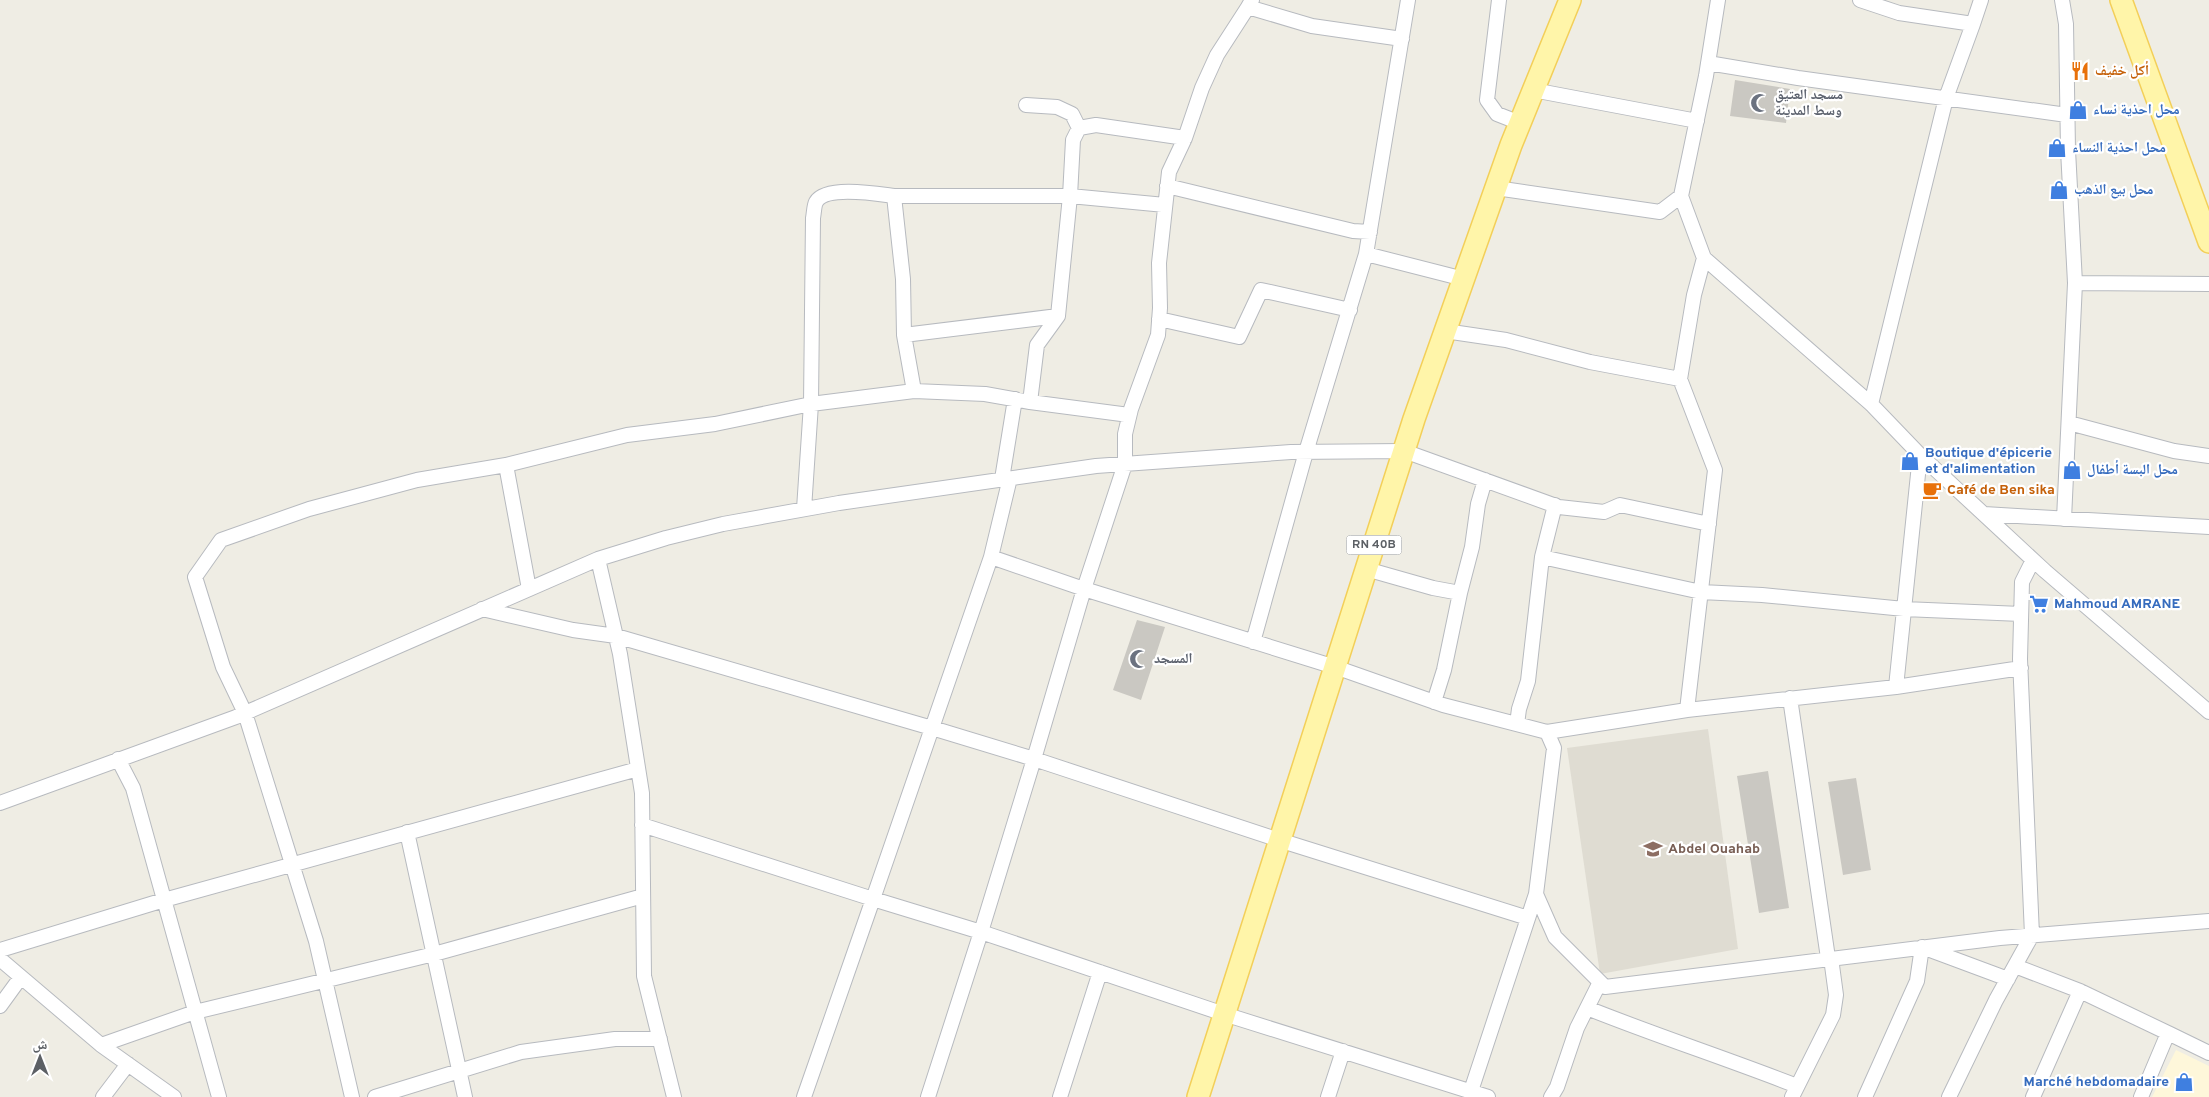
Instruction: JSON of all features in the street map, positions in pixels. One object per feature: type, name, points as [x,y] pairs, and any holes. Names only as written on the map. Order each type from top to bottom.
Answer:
[{"type":"main road","name":"RN 40B","points":[[1198,1097],[1404,451],[1496,188],[1570,0]]},
{"type":"main road","points":[[2121,0],[2209,242]]},
{"type":"street","points":[[1252,642],[1306,452],[1366,254],[1408,0]]},
{"type":"street","points":[[1499,0],[1487,100],[1497,114],[1520,123]]},
{"type":"street","points":[[1718,0],[1708,63],[1681,196],[1704,258],[1871,404],[1920,455],[2033,560],[2209,712]]},
{"type":"street","points":[[1860,0],[1899,13],[1973,24]]},
{"type":"street","points":[[1871,404],[1946,98],[1981,0]]},
{"type":"street","points":[[2062,0],[2066,24],[2067,116],[2075,283],[2064,519]]},
{"type":"street","points":[[928,1097],[981,932],[1084,589],[1125,464],[1124,434],[1158,335],[1159,263],[1169,172],[1185,138],[1202,88],[1217,54],[1250,3],[1312,26],[1402,39]]},
{"type":"street","points":[[1708,63],[2067,116]]},
{"type":"street","points":[[1534,90],[1697,121]]},
{"type":"street","points":[[1026,105],[1058,107],[1072,114],[1078,128],[1073,140],[1070,196],[1058,316],[1037,345],[1030,402]]},
{"type":"street","points":[[1078,128],[1096,125],[1185,138]]},
{"type":"street","points":[[1167,186],[1353,232],[1370,232]]},
{"type":"street","points":[[1496,188],[1660,212],[1681,196]]},
{"type":"street","points":[[804,509],[812,404],[813,218],[816,202],[825,194],[846,192],[894,196],[1070,196],[1165,205]]},
{"type":"street","points":[[894,196],[903,279],[904,335],[914,391]]},
{"type":"street","points":[[1366,254],[1464,279]]},
{"type":"street","points":[[1688,710],[1715,470],[1680,378],[1694,295],[1704,258]]},
{"type":"street","points":[[2075,283],[2209,284]]},
{"type":"street","points":[[1159,319],[1239,337],[1261,290],[1350,310]]},
{"type":"street","points":[[904,335],[1058,316]]},
{"type":"street","points":[[1445,331],[1506,340],[1590,362],[1680,378]]},
{"type":"street","points":[[352,1097],[316,942],[293,865],[245,713],[223,668],[195,577],[221,540],[327,504],[417,480],[506,465],[627,435],[715,424],[812,404],[891,396],[914,391],[985,394],[1129,415]]},
{"type":"street","points":[[804,1097],[991,557],[1006,479],[1015,399]]},
{"type":"street","points":[[2069,423],[2174,451],[2209,456]]},
{"type":"street","points":[[0,803],[245,713],[598,559],[713,526],[804,509],[1096,466],[1306,452],[1404,451],[1556,505],[1604,512],[1620,505],[1709,524]]},
{"type":"street","points":[[1896,687],[1920,455]]},
{"type":"street","points":[[506,465],[529,589]]},
{"type":"street","points":[[1434,702],[1444,670],[1472,546],[1478,504],[1485,480]]},
{"type":"street","points":[[1517,724],[1519,709],[1528,681],[1542,557],[1556,505]]},
{"type":"street","points":[[1984,514],[2209,528]]},
{"type":"street","points":[[991,557],[1084,589],[1335,667],[1434,702],[1547,732],[1688,710],[1896,687],[2021,668]]},
{"type":"street","points":[[1542,557],[1701,592],[1762,594],[1904,610],[2021,614]]},
{"type":"street","points":[[598,559],[616,636],[642,793],[644,976],[674,1097]]},
{"type":"street","points":[[1949,1097],[2008,978],[2032,935],[2021,668],[2021,614],[2022,582],[2033,560]]},
{"type":"street","points":[[1366,569],[1433,588],[1460,593]]},
{"type":"street","points":[[482,610],[572,630],[616,636],[1034,758],[1280,840],[1528,918]]},
{"type":"street","points":[[1587,1008],[1654,1035],[1743,1064],[1795,1091],[1833,1015],[1836,995],[1790,698]]},
{"type":"street","points":[[1470,1094],[1536,894],[1554,748],[1547,732]]},
{"type":"street","points":[[118,759],[133,788],[219,1097]]},
{"type":"street","points":[[0,950],[164,900],[638,769]]},
{"type":"street","points":[[642,825],[981,932],[1470,1094],[1488,1097]]},
{"type":"street","points":[[407,832],[465,1097]]},
{"type":"street","points":[[1536,894],[1556,937],[1605,987],[1922,947],[2032,935],[2209,921]]},
{"type":"street","points":[[101,1045],[196,1012],[434,954],[643,896]]},
{"type":"street","points":[[1922,947],[2008,978]]},
{"type":"street","points":[[1865,1097],[1917,981],[1922,947]]},
{"type":"street","points":[[0,959],[101,1045],[174,1097]]},
{"type":"street","points":[[2015,966],[2080,992],[2209,1053]]},
{"type":"street","points":[[1060,1097],[1100,972]]},
{"type":"street","points":[[0,1006],[21,977]]},
{"type":"street","points":[[1551,1097],[1557,1087],[1577,1028],[1600,982]]},
{"type":"street","points":[[2033,1097],[2080,992]]},
{"type":"street","points":[[2141,1097],[2168,1033]]},
{"type":"street","points":[[375,1097],[521,1052],[615,1038],[660,1039]]},
{"type":"street","points":[[1328,1097],[1343,1051]]},
{"type":"street","points":[[102,1097],[128,1064]]},
{"type":"shaded area","name":"Abdel Ouahab","points":[[1708,729],[1738,949],[1600,974],[1567,748]]},
{"type":"shaded area","name":"Marché hebdomadaire","points":[[2176,1050],[2209,1066],[2209,1097],[2152,1097]]},
{"type":"building","name":"مسجد العتيق وسط المدينة","points":[[1735,80],[1790,89],[1786,123],[1730,116]]},
{"type":"building","name":"المسجد","points":[[1137,620],[1165,627],[1141,700],[1113,690]]},
{"type":"building","points":[[1768,771],[1789,908],[1759,913],[1737,776]]},
{"type":"building","points":[[1856,778],[1871,870],[1843,875],[1828,782]]},
{"type":"place","name":"أكل خفيف","points":[[2080,71]]},
{"type":"place","name":"مسجد العتيق وسط المدينة","points":[[1760,103]]},
{"type":"place","name":"محل احذية نساء","points":[[2078,110]]},
{"type":"place","name":"محل احذية النساء","points":[[2057,148]]},
{"type":"place","name":"محل بيع الذهب","points":[[2059,190]]},
{"type":"place","name":"Boutique d'épicerie et d'alimentation","points":[[1910,461]]},
{"type":"place","name":"محل البسة أطفال","points":[[2072,470]]},
{"type":"place","name":"Café de Ben sika","points":[[1932,490]]},
{"type":"place","name":"Mahmoud AMRANE","points":[[2039,604]]},
{"type":"place","name":"المسجد","points":[[1139,659]]},
{"type":"place","name":"Abdel Ouahab","points":[[1653,849]]},
{"type":"place","name":"Marché hebdomadaire","points":[[2184,1082]]}]
